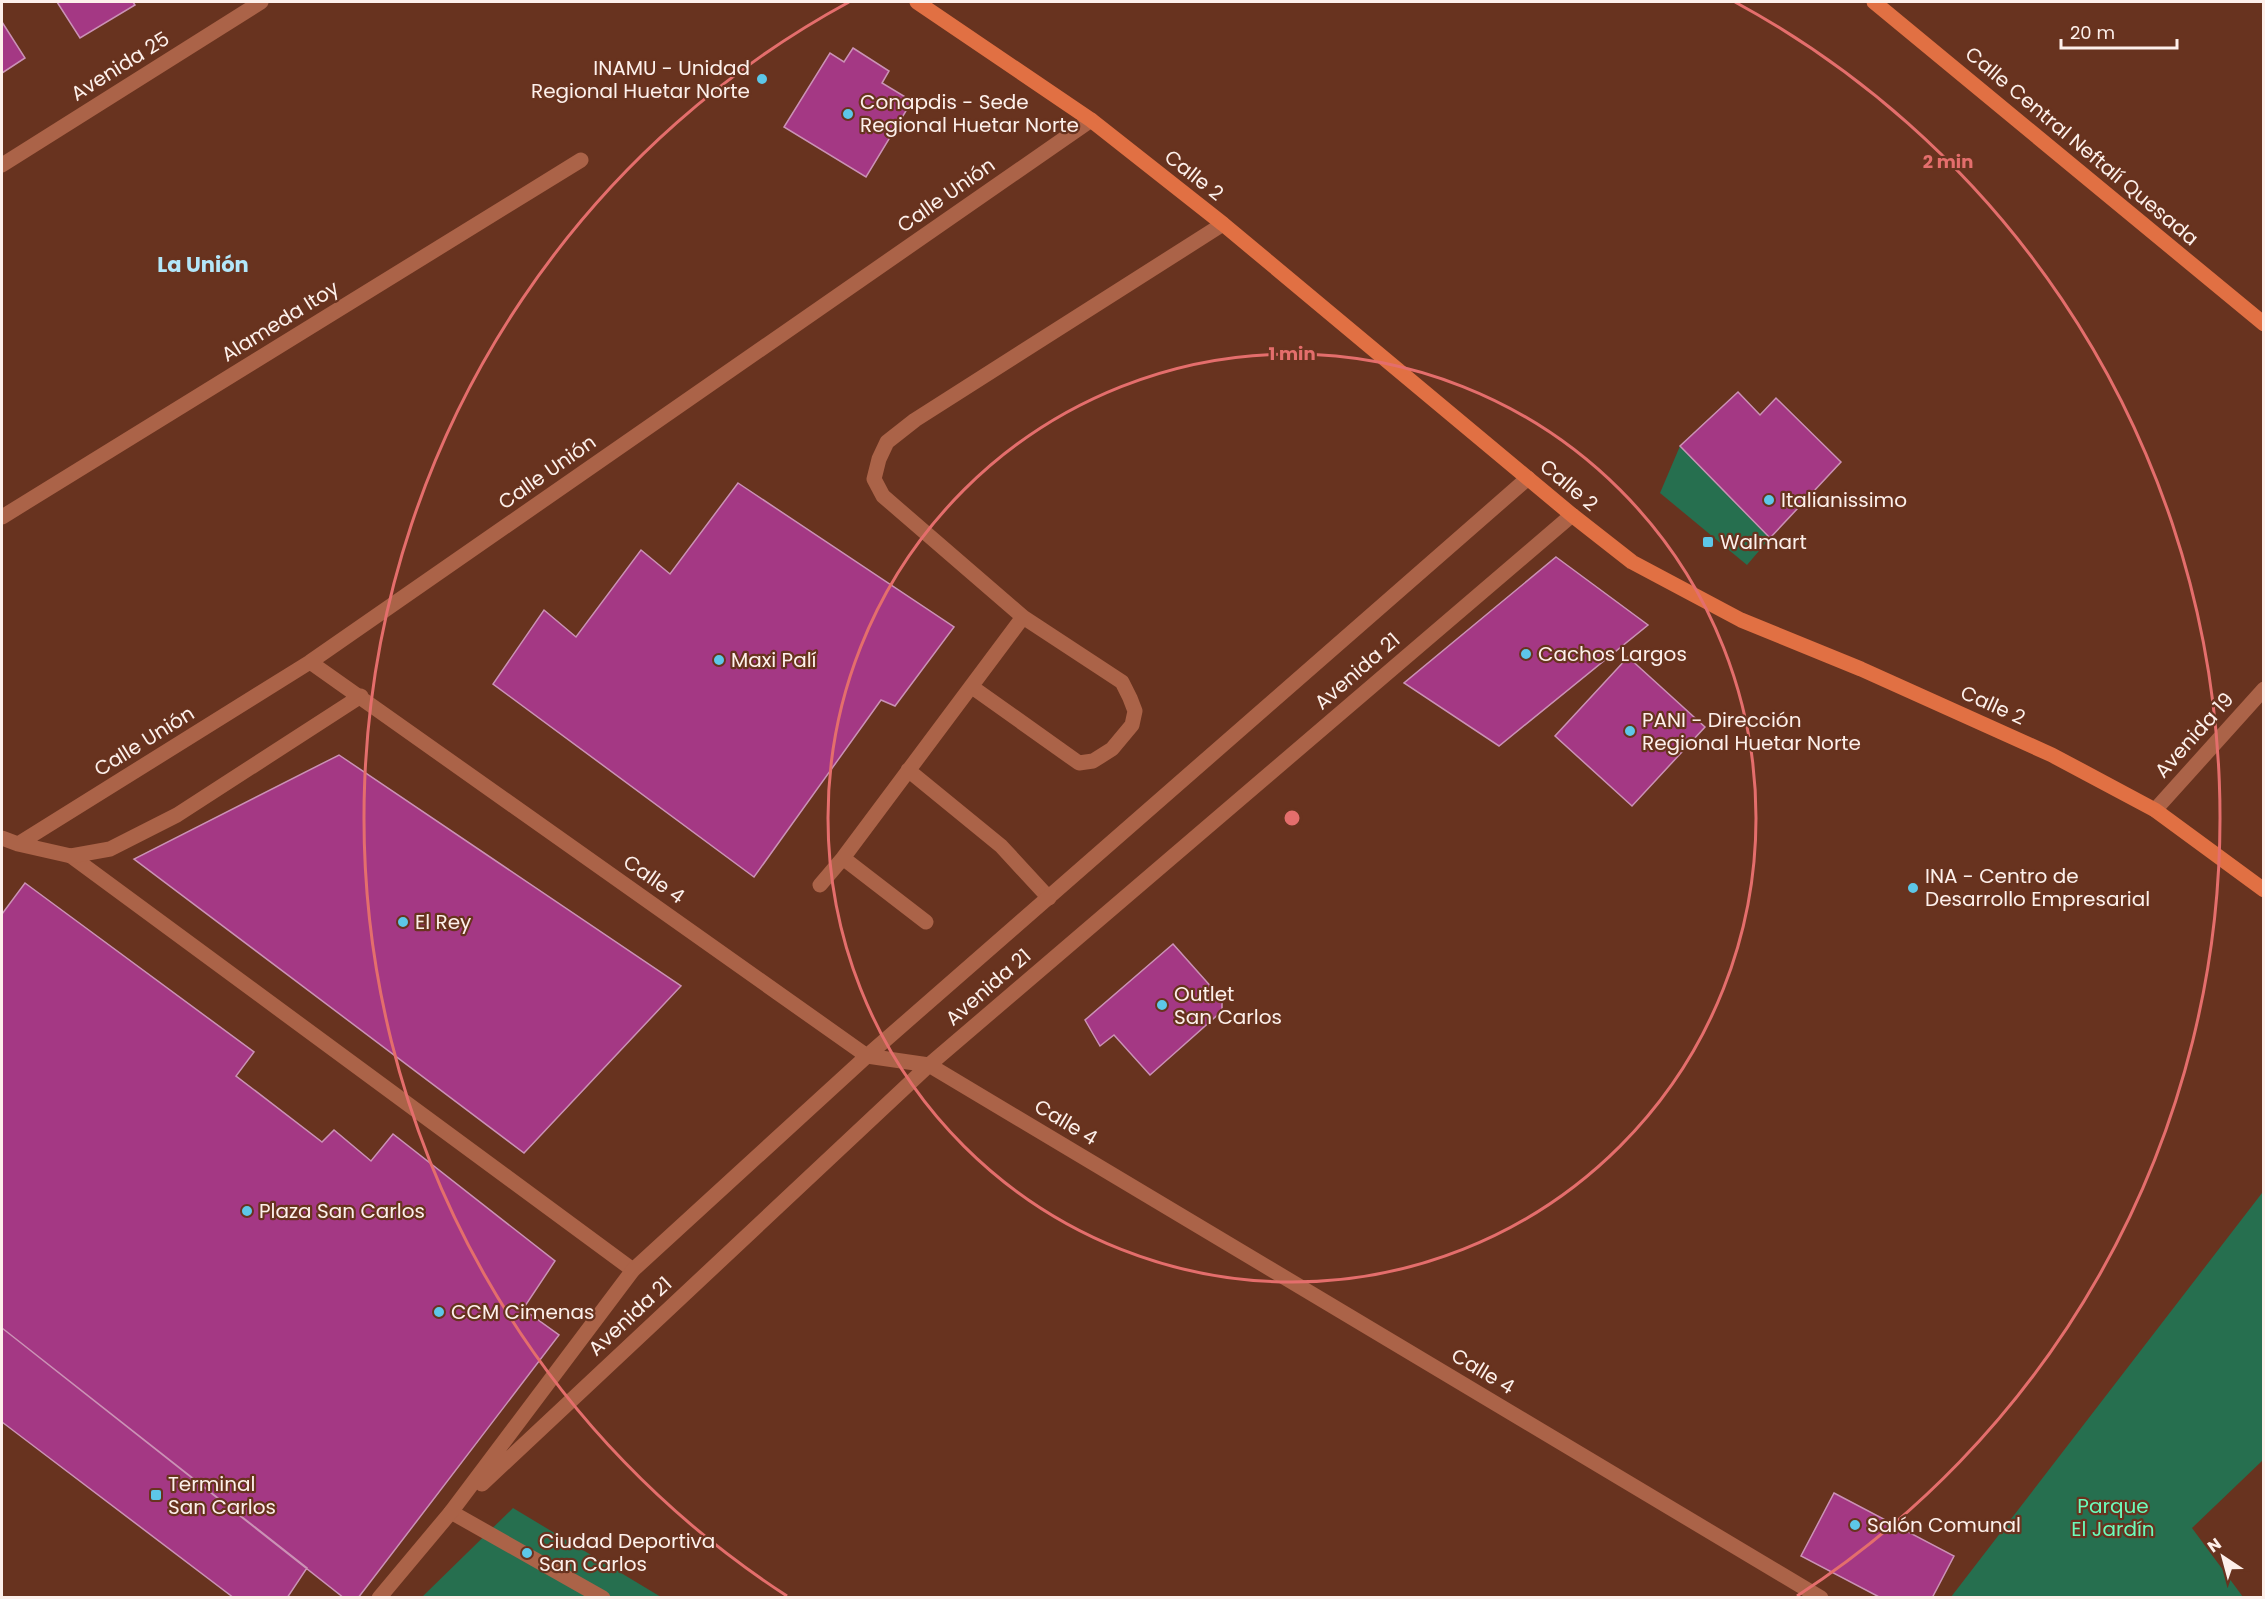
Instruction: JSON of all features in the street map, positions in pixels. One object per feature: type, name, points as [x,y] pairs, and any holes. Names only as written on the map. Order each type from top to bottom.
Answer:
[{"type":"main road","name":"Calle 2","points":[[917,2],[1091,120],[1223,224],[1572,515],[1632,562],[1741,620],[1861,669],[2052,754],[2155,810],[2264,890]]},
{"type":"main road","name":"Calle Central Neftalí Quesada","points":[[1874,2],[2264,324]]},
{"type":"street","name":"Avenida 25","points":[[2,165],[261,2]]},
{"type":"street","name":"Calle Unión","points":[[18,844],[310,662],[1091,120]]},
{"type":"street","name":"Alameda Itoy","points":[[2,517],[581,160]]},
{"type":"street","points":[[972,687],[1079,764],[1093,761],[1112,749],[1132,725],[1135,711],[1122,682],[1023,617],[883,496],[874,479],[879,459],[887,442],[915,420],[1223,224]]},
{"type":"street","name":"Avenida 21","points":[[379,1598],[451,1512],[633,1270],[867,1056],[1528,478]]},
{"type":"street","name":"Avenida 21","points":[[451,1512],[929,1065],[1572,515]]},
{"type":"street","points":[[820,885],[843,858],[1023,617]]},
{"type":"street","name":"Calle 4","points":[[310,662],[867,1056],[929,1065],[1821,1598]]},
{"type":"street","name":"Avenida 19","points":[[2155,810],[2264,689]]},
{"type":"street","points":[[2,838],[71,856],[110,849],[177,815],[361,696]]},
{"type":"street","points":[[908,770],[1001,846],[1048,898]]},
{"type":"street","points":[[71,856],[633,1270]]},
{"type":"street","points":[[843,858],[926,922]]},
{"type":"street","points":[[451,1512],[603,1598]]},
{"type":"green space","points":[[1680,446],[1770,538],[1747,565],[1660,493]]},
{"type":"green space","name":"Parque El Jardín","points":[[2262,1193],[2263,1460],[2192,1528],[2243,1597],[1951,1597]]},
{"type":"green space","name":"Ciudad Deportiva San Carlos","points":[[513,1508],[661,1597],[421,1598]]},
{"type":"building","points":[[57,2],[133,2],[135,5],[80,38]]},
{"type":"building","points":[[2,22],[25,58],[2,73]]},
{"type":"building","name":"Conapdis - Sede Regional Huetar Norte","points":[[853,48],[889,71],[882,83],[912,101],[866,177],[784,127],[830,53],[844,62]]},
{"type":"building","name":"Italianissimo","points":[[1738,392],[1760,415],[1776,398],[1841,462],[1770,538],[1680,446]]},
{"type":"building","name":"Maxi Palí","points":[[738,483],[954,627],[895,706],[881,700],[754,877],[493,684],[544,610],[576,637],[641,550],[670,574]]},
{"type":"building","name":"Cachos Largos","points":[[1556,557],[1648,625],[1499,746],[1404,683]]},
{"type":"building","name":"PANI - Dirección Regional Huetar Norte","points":[[1628,657],[1705,727],[1632,806],[1555,736]]},
{"type":"building","name":"El Rey","points":[[339,755],[681,986],[524,1153],[134,859]]},
{"type":"building","name":"Plaza San Carlos","points":[[25,883],[254,1052],[236,1076],[322,1142],[334,1130],[371,1161],[393,1134],[555,1261],[523,1309],[559,1335],[358,1598],[344,1598],[2,1328],[2,914]]},
{"type":"building","name":"Outlet San Carlos","points":[[1173,944],[1222,999],[1222,1011],[1150,1075],[1114,1035],[1100,1046],[1085,1020]]},
{"type":"building","name":"Terminal San Carlos","points":[[2,1328],[307,1568],[287,1598],[234,1598],[2,1422]]},
{"type":"building","name":"Salón Comunal","points":[[1834,1493],[1954,1556],[1932,1598],[1881,1598],[1801,1556]]},
{"type":"place","name":"INAMU - Unidad Regional Huetar Norte","points":[[762,79]]},
{"type":"place","name":"Conapdis - Sede Regional Huetar Norte","points":[[848,114]]},
{"type":"place","name":"Italianissimo","points":[[1769,500]]},
{"type":"place","name":"Walmart","points":[[1708,542]]},
{"type":"place","name":"Cachos Largos","points":[[1526,654]]},
{"type":"place","name":"Maxi Palí","points":[[719,660]]},
{"type":"place","name":"PANI - Dirección Regional Huetar Norte","points":[[1630,731]]},
{"type":"place","name":"INA - Centro de Desarrollo Empresarial","points":[[1913,888]]},
{"type":"place","name":"El Rey","points":[[403,922]]},
{"type":"place","name":"Outlet San Carlos","points":[[1162,1005]]},
{"type":"place","name":"Plaza San Carlos","points":[[247,1211]]},
{"type":"place","name":"CCM Cimenas","points":[[439,1312]]},
{"type":"place","name":"Terminal San Carlos","points":[[156,1495]]},
{"type":"place","name":"Salón Comunal","points":[[1855,1525]]},
{"type":"place","name":"Ciudad Deportiva San Carlos","points":[[527,1553]]},
{"type":"district","name":"La Unión","points":[[203,264]]}]
